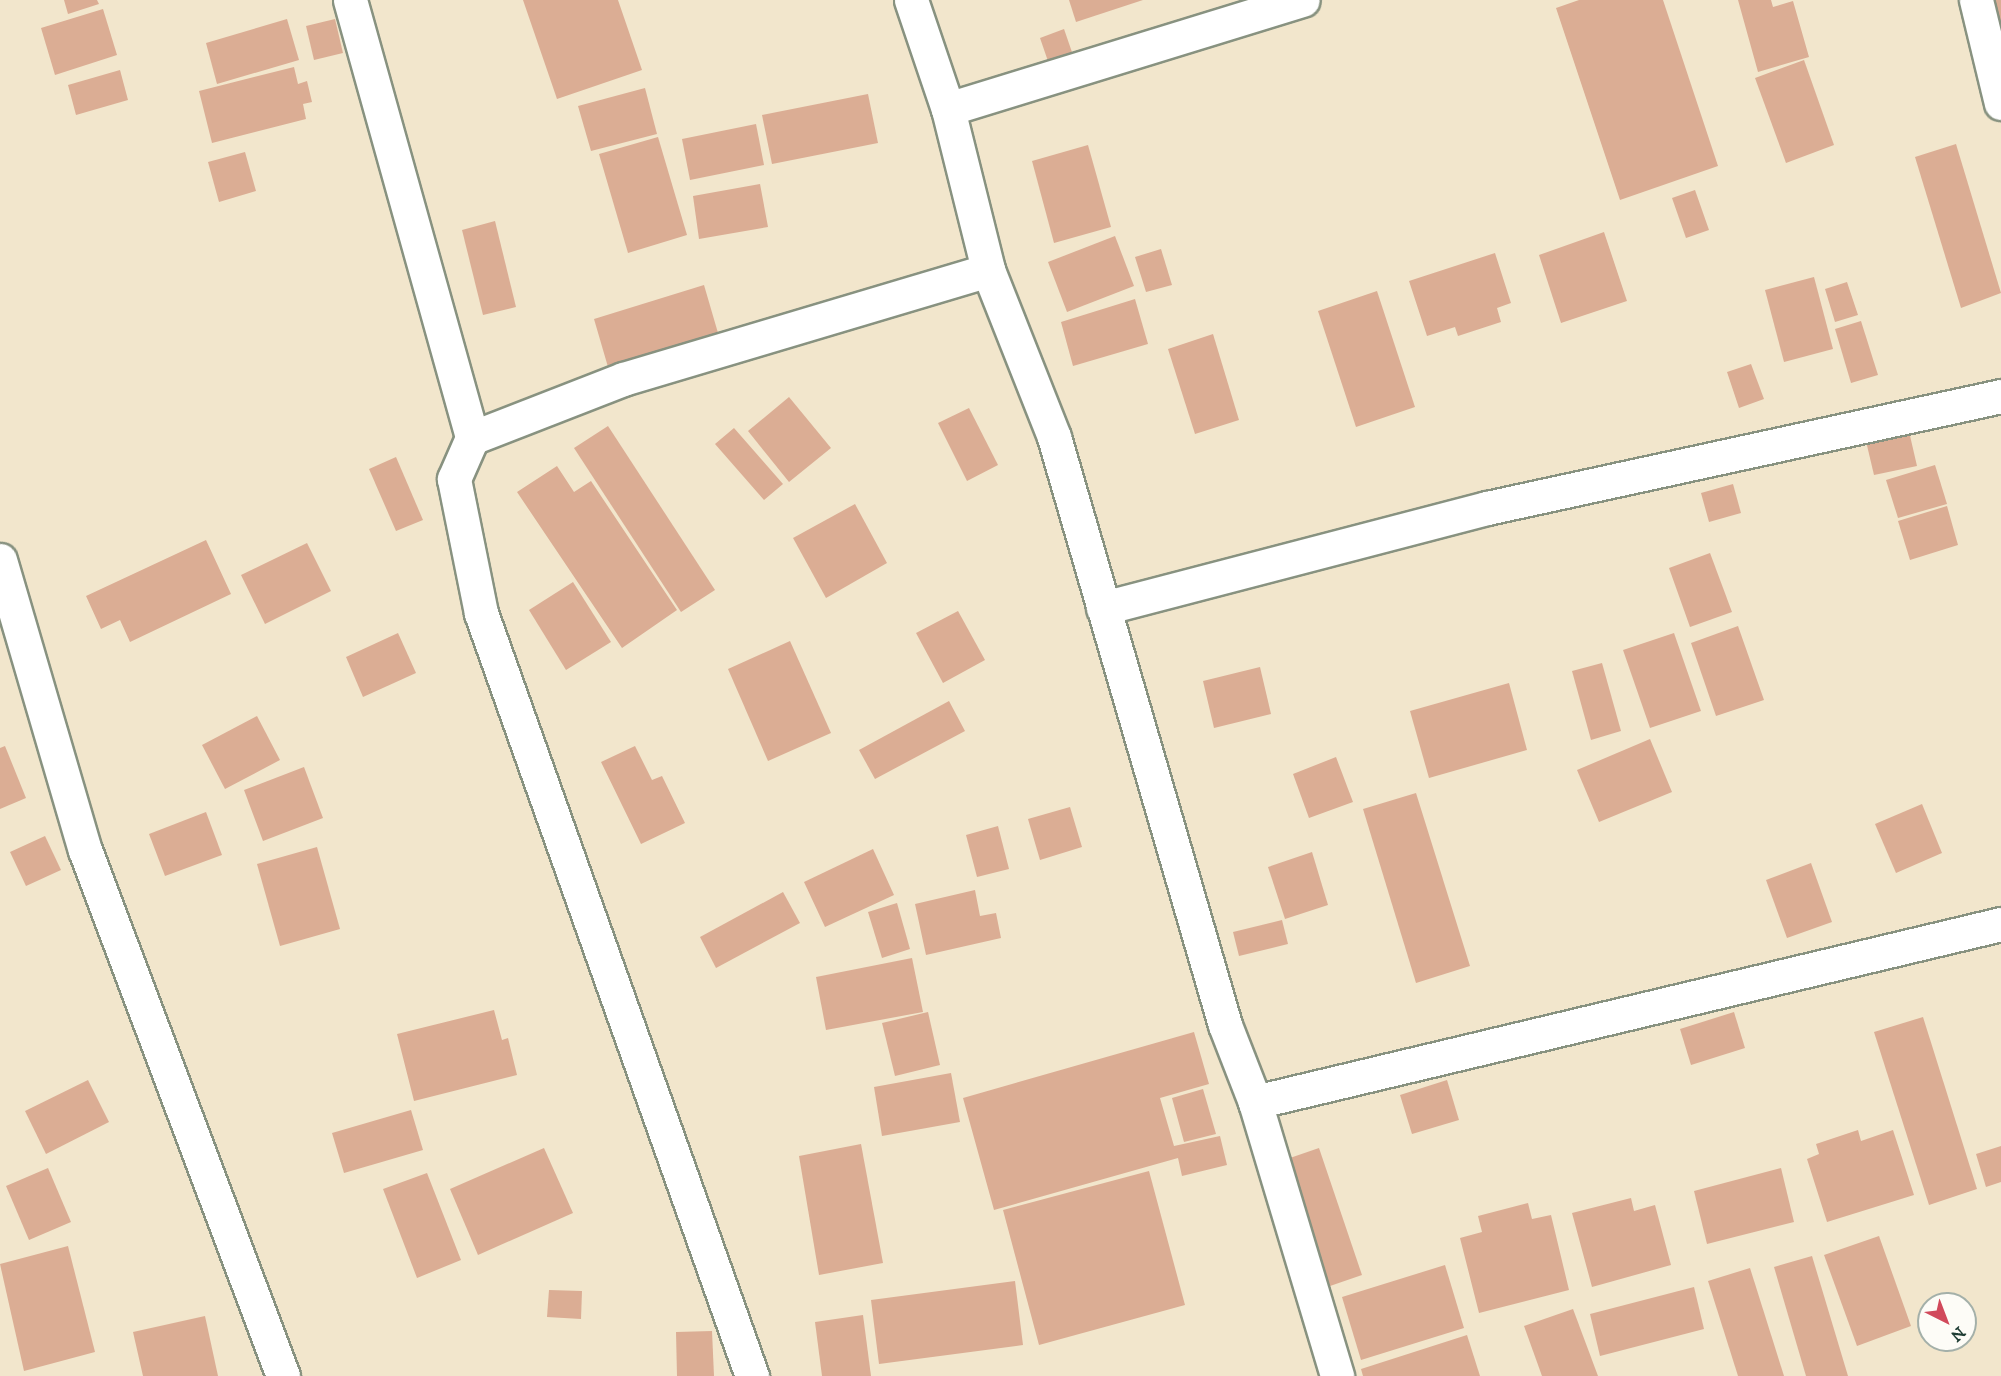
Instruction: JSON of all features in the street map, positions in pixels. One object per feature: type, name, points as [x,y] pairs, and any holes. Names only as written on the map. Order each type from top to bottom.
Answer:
[{"type":"street","points":[[350,0],[472,438],[454,479],[481,614],[752,1376]]},
{"type":"street","points":[[911,0],[948,109],[988,270],[1054,436],[1225,1025],[1255,1102],[1337,1376]]},
{"type":"street","points":[[948,109],[1303,0]]},
{"type":"street","points":[[1976,0],[2001,103]]},
{"type":"street","points":[[472,438],[623,379],[988,270]]},
{"type":"street","points":[[1103,608],[1487,508],[2001,396]]},
{"type":"street","points":[[0,560],[85,850],[283,1376]]},
{"type":"street","points":[[1255,1102],[2001,924]]},
{"type":"building","points":[[64,0],[97,0],[99,4],[68,14]]},
{"type":"building","points":[[523,0],[618,0],[642,70],[557,99]]},
{"type":"building","points":[[1069,0],[1143,0],[1076,22]]},
{"type":"building","points":[[1579,0],[1663,0],[1718,166],[1620,200],[1556,8]]},
{"type":"building","points":[[1738,0],[1771,0],[1773,7],[1793,1],[1809,57],[1758,72]]},
{"type":"building","points":[[1987,0],[2001,0],[2001,55]]},
{"type":"building","points":[[103,9],[117,55],[55,75],[41,28]]},
{"type":"building","points":[[287,19],[299,60],[217,84],[206,43]]},
{"type":"building","points":[[335,19],[343,53],[314,60],[306,26]]},
{"type":"building","points":[[1064,29],[1075,61],[1051,70],[1040,38]]},
{"type":"building","points":[[1804,60],[1834,145],[1786,163],[1755,78]]},
{"type":"building","points":[[294,67],[298,84],[307,81],[312,102],[303,104],[306,119],[212,143],[199,91]]},
{"type":"building","points":[[120,70],[128,100],[76,115],[68,85]]},
{"type":"building","points":[[645,88],[657,134],[591,151],[578,106]]},
{"type":"building","points":[[868,94],[878,143],[772,164],[762,115]]},
{"type":"building","points":[[756,124],[764,165],[690,180],[682,139]]},
{"type":"building","points":[[658,137],[687,235],[628,253],[599,154]]},
{"type":"building","points":[[1956,144],[2001,293],[1961,308],[1915,157]]},
{"type":"building","points":[[1088,145],[1111,227],[1054,243],[1032,161]]},
{"type":"building","points":[[245,152],[256,191],[219,202],[208,162]]},
{"type":"building","points":[[760,184],[768,227],[699,239],[693,196]]},
{"type":"building","points":[[1695,190],[1709,230],[1686,238],[1672,198]]},
{"type":"building","points":[[495,221],[516,307],[483,315],[462,230]]},
{"type":"building","points":[[1604,232],[1627,301],[1561,323],[1539,255]]},
{"type":"building","points":[[1115,236],[1134,286],[1067,312],[1048,262]]},
{"type":"building","points":[[1161,249],[1172,285],[1146,292],[1135,257]]},
{"type":"building","points":[[1495,253],[1511,303],[1497,308],[1501,322],[1458,336],[1455,327],[1427,336],[1409,281]]},
{"type":"building","points":[[1814,277],[1833,349],[1784,362],[1765,290]]},
{"type":"building","points":[[1847,282],[1858,315],[1835,322],[1825,289]]},
{"type":"building","points":[[704,285],[718,333],[608,367],[594,319]]},
{"type":"building","points":[[1377,291],[1415,407],[1356,427],[1318,311]]},
{"type":"building","points":[[1135,299],[1148,344],[1073,366],[1061,322]]},
{"type":"building","points":[[1861,321],[1878,375],[1851,383],[1835,329]]},
{"type":"building","points":[[1213,334],[1239,420],[1195,434],[1168,349]]},
{"type":"building","points":[[1751,364],[1764,399],[1739,408],[1727,372]]},
{"type":"building","points":[[789,397],[831,448],[789,482],[748,431]]},
{"type":"building","points":[[969,408],[998,465],[967,481],[938,423]]},
{"type":"building","points":[[608,426],[715,590],[681,612],[574,448]]},
{"type":"building","points":[[1908,427],[1917,466],[1874,475],[1865,437]]},
{"type":"building","points":[[734,428],[783,484],[764,500],[715,444]]},
{"type":"building","points":[[396,457],[423,520],[396,531],[369,469]]},
{"type":"building","points":[[1935,465],[1947,504],[1898,518],[1886,480]]},
{"type":"building","points":[[557,466],[574,492],[591,481],[677,610],[622,648],[517,492]]},
{"type":"building","points":[[1733,484],[1741,513],[1709,522],[1701,493]]},
{"type":"building","points":[[855,504],[887,563],[826,598],[793,538]]},
{"type":"building","points":[[1947,506],[1958,545],[1910,560],[1898,521]]},
{"type":"building","points":[[206,540],[231,594],[130,642],[120,620],[101,629],[86,596]]},
{"type":"building","points":[[307,543],[331,591],[265,624],[241,575]]},
{"type":"building","points":[[1710,553],[1732,612],[1690,627],[1669,568]]},
{"type":"building","points":[[573,582],[611,642],[566,670],[529,610]]},
{"type":"building","points":[[958,611],[985,660],[943,683],[916,633]]},
{"type":"building","points":[[1738,626],[1764,700],[1716,716],[1691,643]]},
{"type":"building","points":[[398,633],[416,673],[363,697],[346,657]]},
{"type":"building","points":[[1674,633],[1701,711],[1650,728],[1623,650]]},
{"type":"building","points":[[790,641],[831,733],[768,761],[728,669]]},
{"type":"building","points":[[1602,663],[1621,731],[1591,740],[1572,671]]},
{"type":"building","points":[[1260,667],[1271,714],[1214,728],[1203,681]]},
{"type":"building","points":[[1509,683],[1527,750],[1429,778],[1410,711]]},
{"type":"building","points":[[949,701],[965,731],[875,779],[859,750]]},
{"type":"building","points":[[257,716],[280,760],[225,789],[202,745]]},
{"type":"building","points":[[1650,739],[1672,792],[1599,822],[1577,770]]},
{"type":"building","points":[[5,746],[26,798],[0,809],[0,748]]},
{"type":"building","points":[[635,746],[652,780],[662,776],[685,823],[641,844],[601,762]]},
{"type":"building","points":[[1336,757],[1353,802],[1309,818],[1293,774]]},
{"type":"building","points":[[304,767],[323,818],[263,841],[244,790]]},
{"type":"building","points":[[1416,793],[1470,966],[1416,983],[1363,809]]},
{"type":"building","points":[[1922,804],[1942,853],[1896,873],[1875,824]]},
{"type":"building","points":[[1070,807],[1082,847],[1040,860],[1028,819]]},
{"type":"building","points":[[206,812],[222,855],[165,876],[149,834]]},
{"type":"building","points":[[998,826],[1009,869],[977,877],[966,835]]},
{"type":"building","points":[[45,836],[61,870],[26,886],[10,852]]},
{"type":"building","points":[[317,847],[340,929],[280,946],[257,864]]},
{"type":"building","points":[[873,849],[894,895],[825,927],[804,882]]},
{"type":"building","points":[[1312,852],[1328,905],[1285,919],[1268,867]]},
{"type":"building","points":[[1811,863],[1832,922],[1787,938],[1766,880]]},
{"type":"building","points":[[975,890],[980,916],[996,913],[1001,938],[926,955],[915,904]]},
{"type":"building","points":[[783,892],[800,923],[716,968],[700,937]]},
{"type":"building","points":[[897,903],[910,949],[882,958],[868,912]]},
{"type":"building","points":[[1282,920],[1288,944],[1239,956],[1233,932]]},
{"type":"building","points":[[912,958],[923,1012],[826,1030],[816,977]]},
{"type":"building","points":[[494,1010],[502,1040],[508,1038],[517,1075],[414,1101],[397,1034]]},
{"type":"building","points":[[928,1012],[940,1065],[895,1076],[882,1023]]},
{"type":"building","points":[[1734,1012],[1745,1048],[1691,1065],[1680,1029]]},
{"type":"building","points":[[1923,1017],[1977,1189],[1929,1205],[1874,1032]]},
{"type":"building","points":[[1194,1032],[1209,1084],[1160,1098],[1174,1146],[1220,1136],[1227,1165],[1182,1176],[1178,1158],[994,1210],[963,1098]]},
{"type":"building","points":[[951,1073],[960,1122],[882,1136],[874,1087]]},
{"type":"building","points":[[88,1080],[109,1122],[46,1154],[25,1111]]},
{"type":"building","points":[[1447,1080],[1459,1120],[1412,1134],[1400,1095]]},
{"type":"building","points":[[1203,1089],[1216,1134],[1184,1142],[1172,1098]]},
{"type":"building","points":[[411,1110],[423,1150],[344,1173],[332,1133]]},
{"type":"building","points":[[1858,1130],[1861,1141],[1893,1130],[1914,1195],[1827,1222],[1807,1159],[1819,1154],[1816,1144]]},
{"type":"building","points":[[861,1144],[883,1263],[819,1275],[799,1156]]},
{"type":"building","points":[[2001,1146],[2001,1182],[1986,1187],[1976,1154]]},
{"type":"building","points":[[544,1148],[573,1213],[478,1255],[450,1189]]},
{"type":"building","points":[[1319,1148],[1362,1275],[1330,1286],[1287,1159]]},
{"type":"building","points":[[48,1168],[71,1222],[29,1240],[6,1186]]},
{"type":"building","points":[[1781,1168],[1794,1222],[1707,1244],[1694,1191]]},
{"type":"building","points":[[1149,1171],[1185,1305],[1039,1345],[1003,1210]]},
{"type":"building","points":[[427,1173],[461,1260],[417,1278],[383,1189]]},
{"type":"building","points":[[1631,1198],[1634,1211],[1655,1205],[1671,1265],[1592,1287],[1572,1213]]},
{"type":"building","points":[[1528,1203],[1532,1219],[1551,1215],[1569,1290],[1479,1313],[1460,1238],[1482,1232],[1478,1216]]},
{"type":"building","points":[[1879,1236],[1911,1326],[1857,1346],[1824,1255]]},
{"type":"building","points":[[68,1246],[95,1352],[24,1371],[0,1264]]},
{"type":"building","points":[[1812,1256],[1848,1376],[1806,1376],[1774,1267]]},
{"type":"building","points":[[1445,1265],[1464,1328],[1361,1360],[1342,1297]]},
{"type":"building","points":[[1750,1268],[1784,1376],[1738,1376],[1708,1281]]},
{"type":"building","points":[[1015,1281],[1023,1345],[879,1364],[871,1300]]},
{"type":"building","points":[[1694,1287],[1704,1329],[1600,1356],[1590,1314]]},
{"type":"building","points":[[549,1290],[582,1291],[581,1319],[547,1317]]},
{"type":"building","points":[[1573,1309],[1598,1376],[1542,1376],[1524,1326]]},
{"type":"building","points":[[863,1315],[871,1376],[822,1376],[815,1322]]},
{"type":"building","points":[[205,1316],[218,1376],[143,1376],[133,1332]]},
{"type":"building","points":[[712,1331],[714,1376],[677,1376],[676,1332]]},
{"type":"building","points":[[1467,1335],[1480,1376],[1363,1376],[1361,1369]]}]
